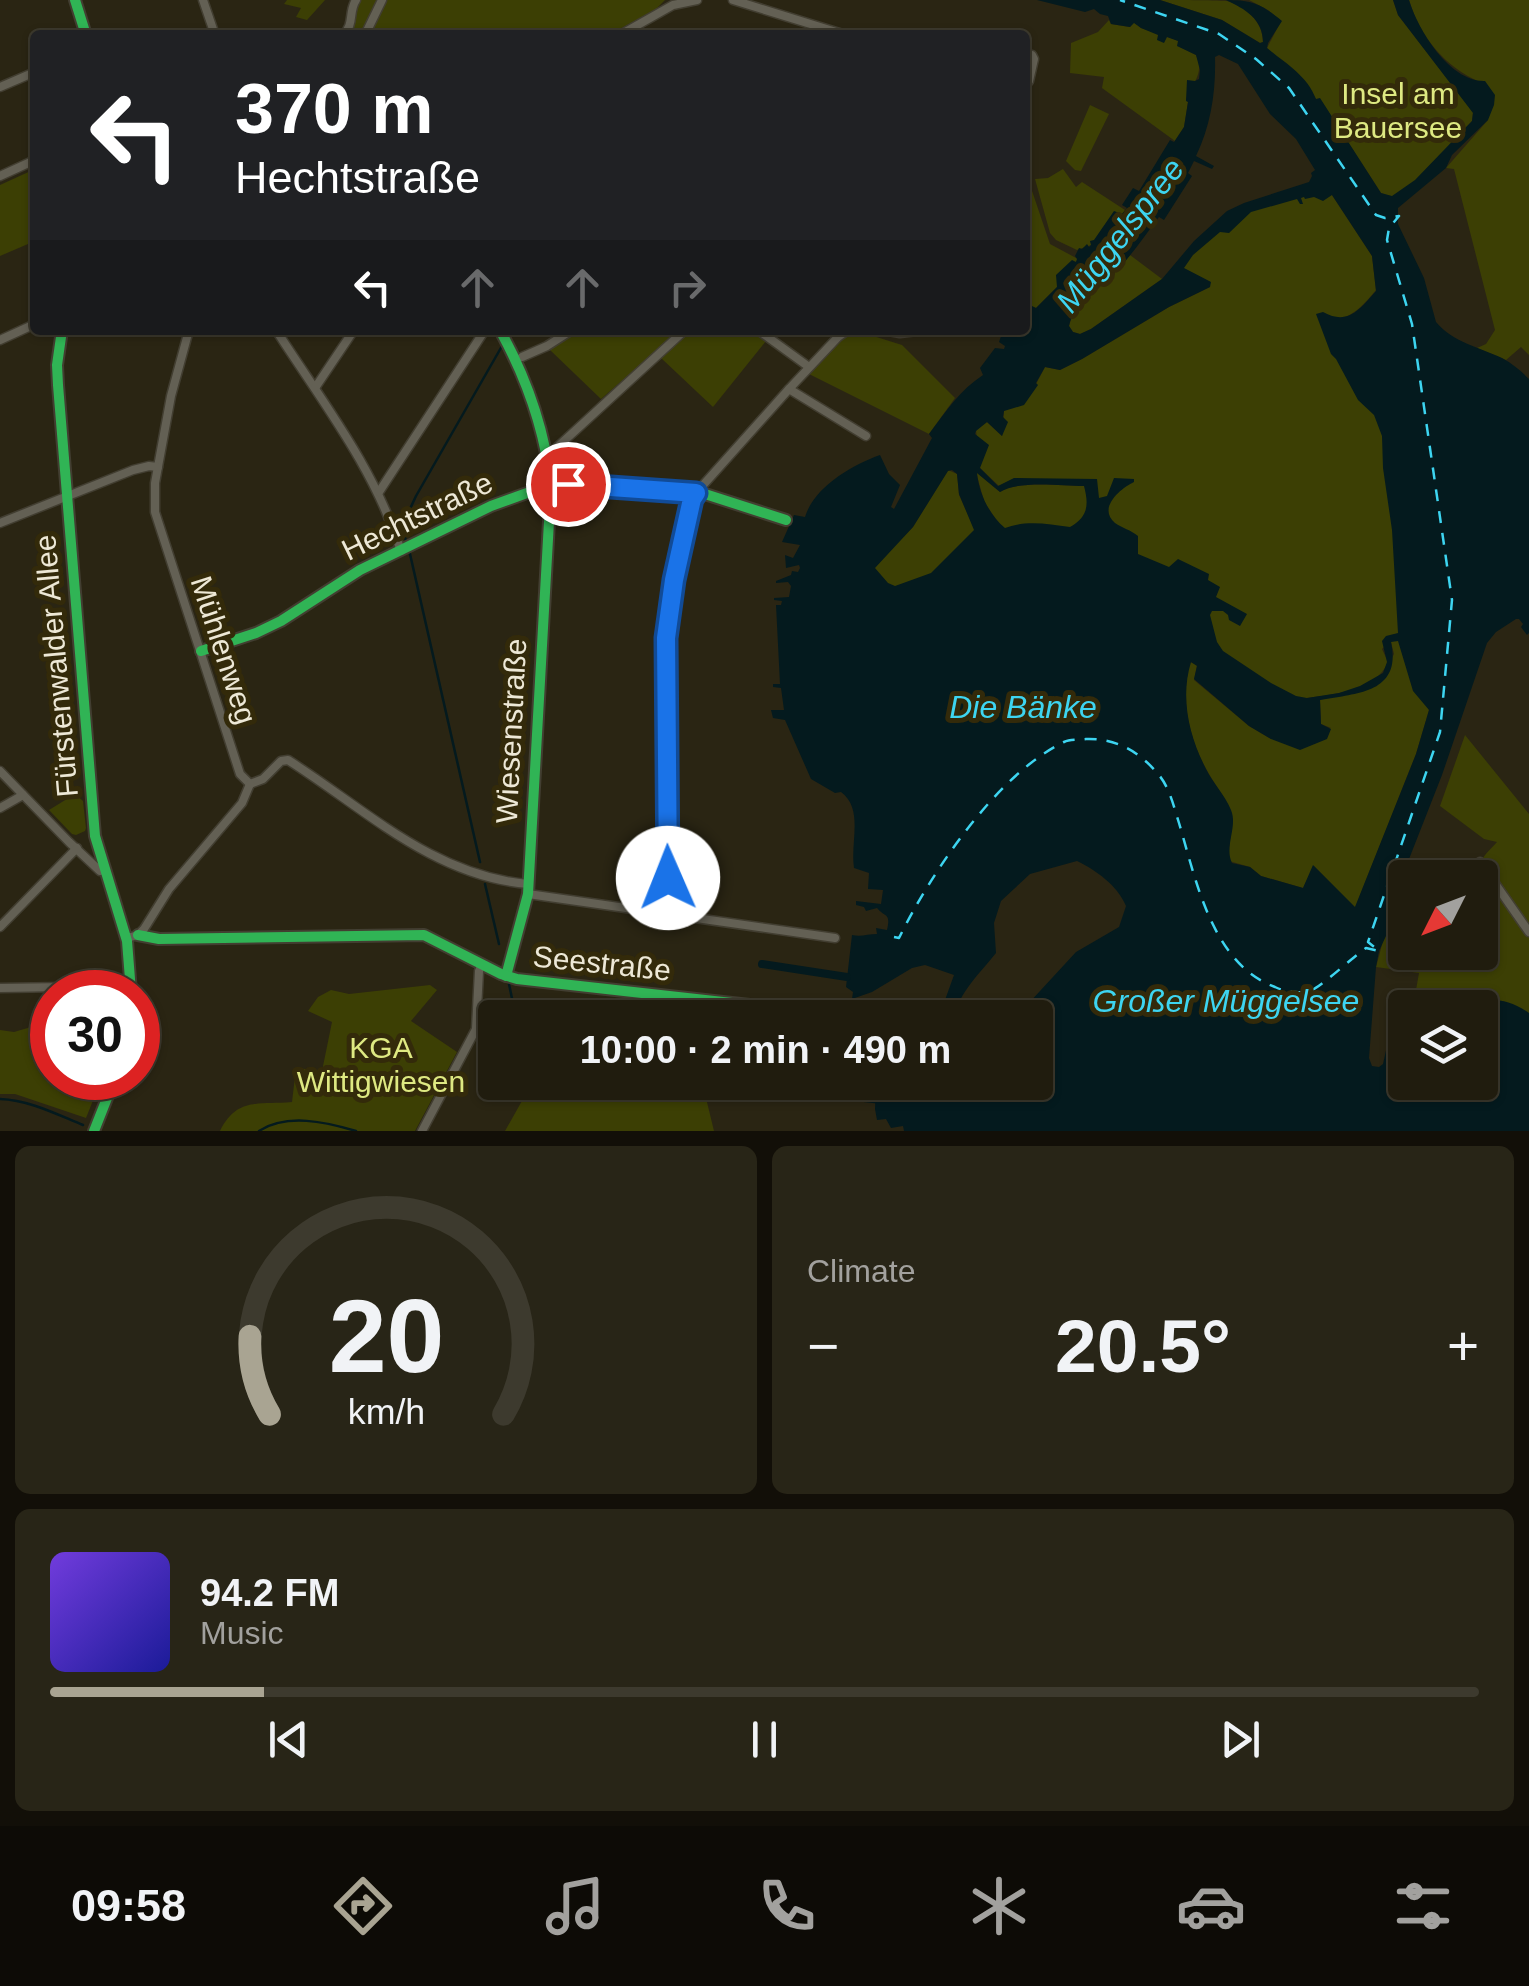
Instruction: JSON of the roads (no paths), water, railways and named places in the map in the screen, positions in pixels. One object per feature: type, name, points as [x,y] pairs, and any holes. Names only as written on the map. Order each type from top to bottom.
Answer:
[{"type":"street","points":[[75,0],[84,30]]},
{"type":"street","points":[[203,0],[213,30]]},
{"type":"street","points":[[347,30],[356,0]]},
{"type":"street","points":[[368,30],[382,0]]},
{"type":"street","points":[[628,30],[672,2],[697,0]]},
{"type":"street","points":[[732,0],[830,30]]},
{"type":"street","points":[[1030,55],[1034,63],[1030,77]]},
{"type":"street","points":[[0,87],[30,74]]},
{"type":"street","points":[[0,176],[30,162]]},
{"type":"street","points":[[0,340],[30,326]]},
{"type":"street","name":"Fürstenwalder Allee","points":[[61,335],[58,385],[95,836],[132,936],[131,970]]},
{"type":"street","name":"Mühlenweg","points":[[188,335],[158,468],[156,512],[240,774],[250,784]]},
{"type":"street","points":[[279,335],[379,492],[401,551]]},
{"type":"street","points":[[315,388],[351,335]]},
{"type":"street","points":[[379,492],[482,335]]},
{"type":"street","name":"Wiesenstraße","points":[[503,335],[519,358],[542,428],[550,486],[528,889],[506,976]]},
{"type":"street","points":[[519,358],[564,335]]},
{"type":"street","points":[[548,451],[679,335]]},
{"type":"street","points":[[765,335],[809,368]]},
{"type":"street","points":[[666,912],[666,638],[674,580],[694,496],[841,335]]},
{"type":"street","points":[[789,389],[866,436]]},
{"type":"street","points":[[0,523],[133,470],[158,468]]},
{"type":"street","name":"Hechtstraße","points":[[201,651],[264,629],[348,576],[491,506],[550,486],[578,484],[694,496],[786,520]]},
{"type":"street","points":[[132,936],[144,930],[170,889],[242,802],[250,784],[263,779],[281,760],[288,760],[401,838],[486,878],[528,889],[835,938]]},
{"type":"street","points":[[0,771],[100,871],[105,868]]},
{"type":"street","points":[[0,808],[23,795]]},
{"type":"street","points":[[0,927],[76,848]]},
{"type":"street","points":[[1498,888],[1529,932]]},
{"type":"street","name":"Seestraße","points":[[132,936],[416,934],[430,937],[506,976],[704,1000]]},
{"type":"street","points":[[422,1131],[476,1028],[482,964]]},
{"type":"street","points":[[0,988],[30,988]]},
{"type":"street","points":[[94,1131],[106,1100]]},
{"type":"water","points":[[1037,0],[1160,0],[1222,20],[1260,43],[1262,34],[1256,21],[1226,0],[1262,7],[1282,21],[1267,48],[1301,76],[1316,99],[1320,98],[1381,193],[1392,196],[1415,180],[1472,121],[1473,113],[1398,15],[1393,0],[1409,0],[1437,52],[1460,73],[1485,81],[1495,95],[1488,120],[1452,155],[1446,168],[1398,208],[1398,224],[1424,278],[1436,322],[1459,340],[1506,360],[1529,379],[1529,633],[1516,619],[1487,643],[1409,860],[1388,860],[1388,919],[1376,967],[1369,1058],[1372,1066],[1379,1067],[1388,1046],[1388,1100],[1498,1100],[1498,1001],[1512,1004],[1529,1013],[1529,1131],[904,1131],[903,1126],[891,1128],[886,1119],[877,1120],[875,1100],[1053,1100],[1053,1000],[1032,1000],[1076,952],[1119,927],[1126,906],[1106,879],[1077,861],[1030,874],[1001,901],[994,923],[996,953],[961,1000],[945,1000],[954,975],[925,965],[852,999],[853,992],[846,987],[852,935],[877,934],[876,928],[887,930],[888,920],[877,908],[866,911],[856,905],[856,901],[881,904],[883,890],[868,889],[869,873],[854,868],[854,817],[848,799],[811,779],[785,720],[773,718],[771,710],[784,710],[781,688],[773,687],[780,684],[776,605],[782,601],[774,598],[789,597],[791,586],[776,581],[800,568],[786,568],[785,555],[793,558],[800,545],[782,542],[794,515],[805,517],[817,496],[835,478],[880,455],[889,474],[900,485],[891,507],[894,509],[932,438],[929,434],[960,394],[983,375],[980,368],[995,348],[1004,349],[999,342],[1001,335],[1030,335],[1030,305],[1036,308],[1057,287],[1056,275],[1072,260],[1076,262],[1079,248],[1091,245],[1090,241],[1114,211],[1122,214],[1127,208],[1122,205],[1133,188],[1139,191],[1170,140],[1174,142],[1184,127],[1187,80],[1199,79],[1196,55],[1177,46],[1178,41],[1167,37],[1164,43],[1157,40],[1158,35],[1134,23],[1130,27],[1111,24],[1108,16],[1094,9],[1085,12]],"holes":[[[1219,55],[1238,64],[1270,114],[1296,139],[1315,170],[1309,182],[1227,211],[1194,241],[1162,279],[1091,329],[1080,334],[1073,332],[1069,326],[1077,309],[1120,267],[1159,217],[1164,220],[1192,176],[1188,173],[1194,161],[1212,169],[1214,166],[1196,156],[1212,108],[1215,57]],[[1332,195],[1372,256],[1376,291],[1364,304],[1347,316],[1316,314],[1331,354],[1358,400],[1374,415],[1382,436],[1398,633],[1382,641],[1387,662],[1383,673],[1339,693],[1307,698],[1271,683],[1223,651],[1217,642],[1212,611],[1223,611],[1240,626],[1247,614],[1216,597],[1220,587],[1208,580],[1209,574],[1178,559],[1169,567],[1138,554],[1138,536],[1115,523],[1109,511],[1113,499],[1134,479],[1114,478],[1107,496],[1099,498],[1097,479],[1014,478],[998,486],[980,468],[989,445],[975,434],[987,422],[1002,436],[1008,422],[1004,411],[1024,405],[1045,367],[1060,370],[1210,287],[1211,282],[1184,268],[1220,232],[1229,233],[1251,212],[1297,199],[1303,204],[1304,197],[1323,201]],[[952,470],[957,474],[959,494],[974,530],[931,573],[895,586],[888,583],[875,568],[913,527]],[[977,473],[1000,492],[1029,485],[1084,486],[1086,510],[1070,527],[1029,523],[1005,528],[990,510]],[[1398,641],[1413,691],[1429,710],[1416,754],[1355,907],[1313,865],[1303,888],[1232,863],[1231,810],[1200,756],[1188,717],[1186,689],[1191,662],[1197,666],[1194,679],[1249,726],[1300,750],[1327,739],[1331,729],[1321,724],[1320,700],[1362,692],[1383,681],[1393,659],[1391,642]]]},
{"type":"waterway","points":[[406,542],[403,524],[416,496],[502,346]]},
{"type":"waterway","points":[[410,554],[480,862]]},
{"type":"waterway","points":[[485,884],[499,944]]},
{"type":"waterway","points":[[762,964],[847,977]]},
{"type":"waterway","points":[[509,984],[512,1000]]},
{"type":"waterway","points":[[0,1099],[32,1105],[83,1125]]},
{"type":"waterway","points":[[857,1100],[875,1102]]},
{"type":"waterway","points":[[259,1131],[294,1121],[320,1122],[356,1131]]},
{"type":"park label","name":"Insel am Bauersee","points":[[1398,110]]},
{"type":"park label","name":"KGA Wittigwiesen","points":[[381,1064]]},
{"type":"water label","name":"Müggelspree","points":[[1120,235]]},
{"type":"water label","name":"Die Bänke","points":[[1023,707]]},
{"type":"water label","name":"Großer Müggelsee","points":[[1226,1001]]}]
